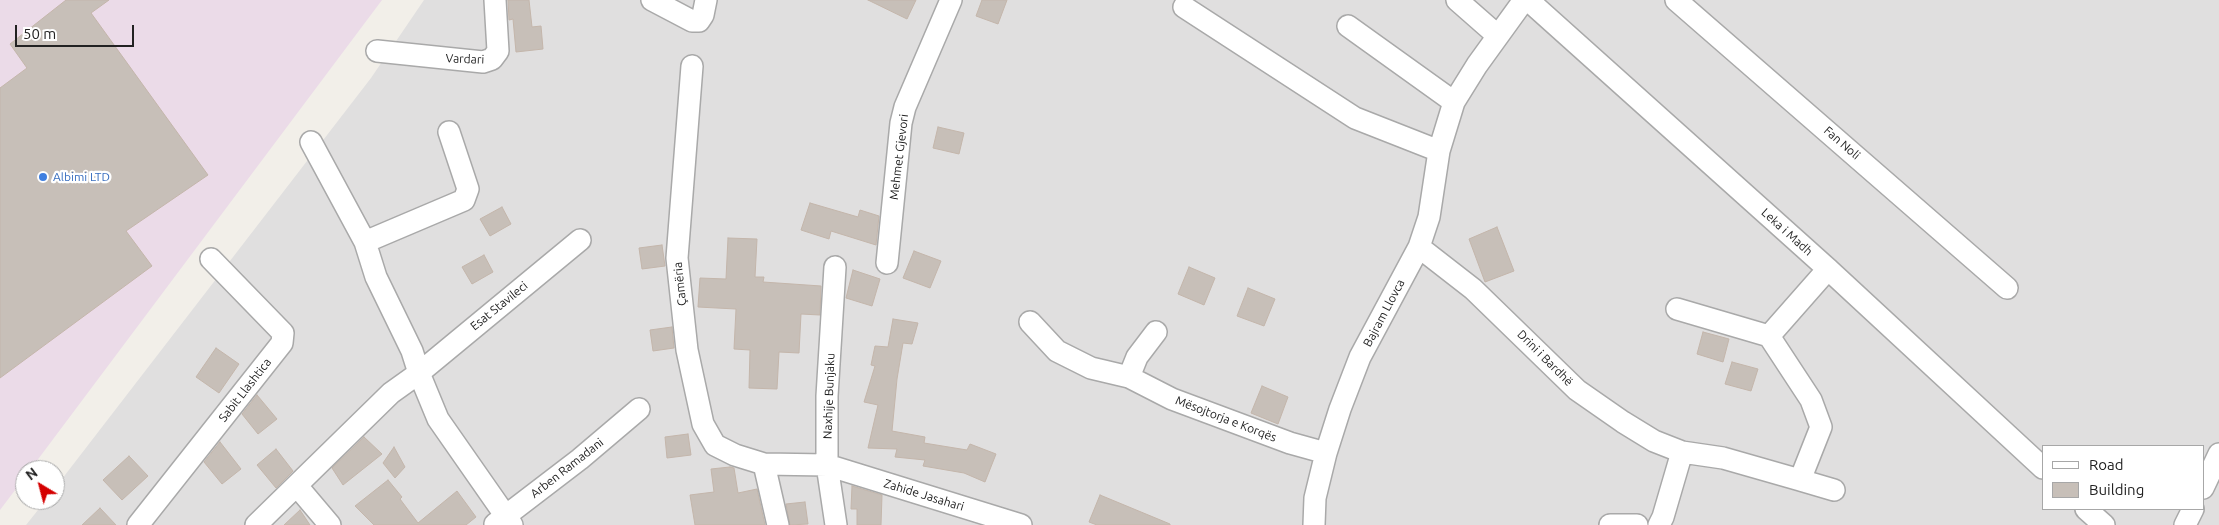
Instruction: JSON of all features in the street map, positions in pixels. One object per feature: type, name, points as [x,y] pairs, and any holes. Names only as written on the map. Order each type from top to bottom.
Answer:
[{"type":"street","name":"Vardari","points":[[376,51],[484,62],[492,59],[498,51],[495,0]]},
{"type":"street","points":[[652,0],[692,21],[699,20],[706,0]]},
{"type":"street","name":"Mehmet Gjevori","points":[[887,263],[904,107],[951,0]]},
{"type":"street","points":[[1457,0],[1498,36]]},
{"type":"street","name":"Bajram Llovca","points":[[1314,525],[1315,498],[1326,454],[1360,357],[1419,247],[1429,217],[1439,151],[1454,102],[1498,36],[1526,0]]},
{"type":"street","name":"Leka i Madh","points":[[1526,0],[1828,270],[2042,467]]},
{"type":"street","name":"Fan Noli","points":[[1676,0],[2007,288]]},
{"type":"street","points":[[1184,7],[1355,118],[1439,151]]},
{"type":"street","points":[[1348,26],[1454,102]]},
{"type":"street","name":"Çamëria","points":[[692,66],[677,258],[686,350],[703,424],[715,445],[735,455],[764,464],[827,465]]},
{"type":"street","points":[[365,242],[464,200],[468,189],[449,132]]},
{"type":"street","points":[[311,142],[365,242],[376,277],[412,351],[419,374],[438,419],[504,522]]},
{"type":"street","name":"Esat Stavileci","points":[[256,525],[391,393],[419,374],[580,240]]},
{"type":"street","name":"Drini i Bardhë","points":[[1419,247],[1473,289],[1577,390],[1654,441],[1682,452],[1723,458],[1834,490]]},
{"type":"street","name":"Sabit Llashtica","points":[[138,525],[282,344],[283,333],[211,259]]},
{"type":"street","name":"Naxhije Bunjaku","points":[[835,267],[828,396],[827,465],[836,525]]},
{"type":"street","points":[[1768,336],[1828,270]]},
{"type":"street","points":[[1677,309],[1768,336],[1811,400],[1821,427],[1800,480]]},
{"type":"street","name":"Mësojtorja e Korqës","points":[[1030,322],[1057,350],[1091,368],[1129,377],[1172,399],[1290,443],[1326,454]]},
{"type":"street","points":[[1129,377],[1137,357],[1156,332]]},
{"type":"street","name":"Arben Ramadani","points":[[504,522],[639,409]]},
{"type":"street","points":[[1659,525],[1682,452]]},
{"type":"street","points":[[2204,486],[2219,454]]},
{"type":"street","points":[[764,464],[778,525]]},
{"type":"street","name":"Zahide Jasahari","points":[[827,465],[1021,525]]},
{"type":"street","points":[[297,486],[330,525]]},
{"type":"street","points":[[2087,510],[2104,525]]},
{"type":"street","points":[[2185,525],[2192,510]]},
{"type":"street","points":[[1610,525],[1637,525]]},
{"type":"shaded area","points":[[0,0],[382,0],[37,460],[15,460],[15,490],[0,510]]},
{"type":"shaded area","points":[[424,0],[2219,0],[2219,525],[26,525],[38,510],[65,510],[65,475],[371,78]]},
{"type":"building","points":[[66,0],[109,0],[91,13],[208,175],[126,231],[152,266],[0,378],[0,88],[27,68],[10,44]]},
{"type":"building","points":[[508,0],[529,0],[532,27],[541,26],[543,49],[516,52],[513,19],[509,20]]},
{"type":"building","points":[[868,0],[916,0],[907,19]]},
{"type":"building","points":[[982,0],[1007,0],[998,24],[976,16]]},
{"type":"building","points":[[938,127],[964,133],[959,154],[933,148]]},
{"type":"building","points":[[810,203],[858,217],[860,210],[879,216],[876,245],[831,231],[829,239],[801,230]]},
{"type":"building","points":[[502,207],[511,224],[490,236],[480,219]]},
{"type":"building","points":[[1497,227],[1514,271],[1485,282],[1469,239]]},
{"type":"building","points":[[728,238],[757,239],[755,277],[764,277],[763,282],[821,286],[820,315],[801,314],[799,353],[779,352],[777,389],[749,388],[750,350],[734,349],[736,309],[698,307],[700,278],[726,279]]},
{"type":"building","points":[[662,245],[665,266],[642,269],[639,248]]},
{"type":"building","points":[[914,251],[941,261],[930,288],[903,278]]},
{"type":"building","points":[[484,255],[493,272],[472,284],[462,267]]},
{"type":"building","points":[[1189,267],[1215,278],[1204,305],[1178,294]]},
{"type":"building","points":[[853,270],[880,279],[872,306],[846,298]]},
{"type":"building","points":[[1248,288],[1275,299],[1264,326],[1237,316]]},
{"type":"building","points":[[893,319],[918,323],[912,344],[903,343],[892,431],[925,437],[924,443],[967,450],[970,444],[996,454],[985,482],[964,473],[923,466],[925,460],[895,457],[897,449],[868,448],[878,405],[864,402],[875,366],[871,365],[875,346],[888,347]]},
{"type":"building","points":[[672,327],[674,348],[653,351],[650,330]]},
{"type":"building","points":[[1703,332],[1729,339],[1723,362],[1697,354]]},
{"type":"building","points":[[216,348],[239,364],[219,393],[196,377]]},
{"type":"building","points":[[1732,362],[1758,369],[1751,391],[1725,384]]},
{"type":"building","points":[[1262,386],[1288,397],[1278,424],[1251,413]]},
{"type":"building","points":[[257,395],[277,419],[258,434],[242,414]]},
{"type":"building","points":[[688,434],[691,455],[667,458],[665,437]]},
{"type":"building","points":[[364,437],[382,454],[343,485],[332,468]]},
{"type":"building","points":[[220,442],[241,469],[222,484],[204,462]]},
{"type":"building","points":[[394,447],[405,467],[395,478],[383,463]]},
{"type":"building","points":[[276,449],[293,471],[276,488],[257,465]]},
{"type":"building","points":[[129,456],[148,476],[122,500],[103,480]]},
{"type":"building","points":[[734,468],[738,493],[757,489],[765,525],[695,525],[690,495],[714,492],[711,469]]},
{"type":"building","points":[[388,480],[402,497],[400,499],[418,523],[457,491],[476,517],[466,525],[374,525],[355,506]]},
{"type":"building","points":[[852,486],[882,495],[881,525],[857,525],[857,509],[851,509]]},
{"type":"building","points":[[1100,495],[1170,525],[1097,525],[1089,522]]},
{"type":"building","points":[[805,502],[808,524],[790,525],[786,504]]},
{"type":"building","points":[[100,508],[116,525],[82,525]]},
{"type":"building","points":[[300,510],[310,525],[284,525]]},
{"type":"place","name":"Albimi LTD","points":[[43,177]]}]
